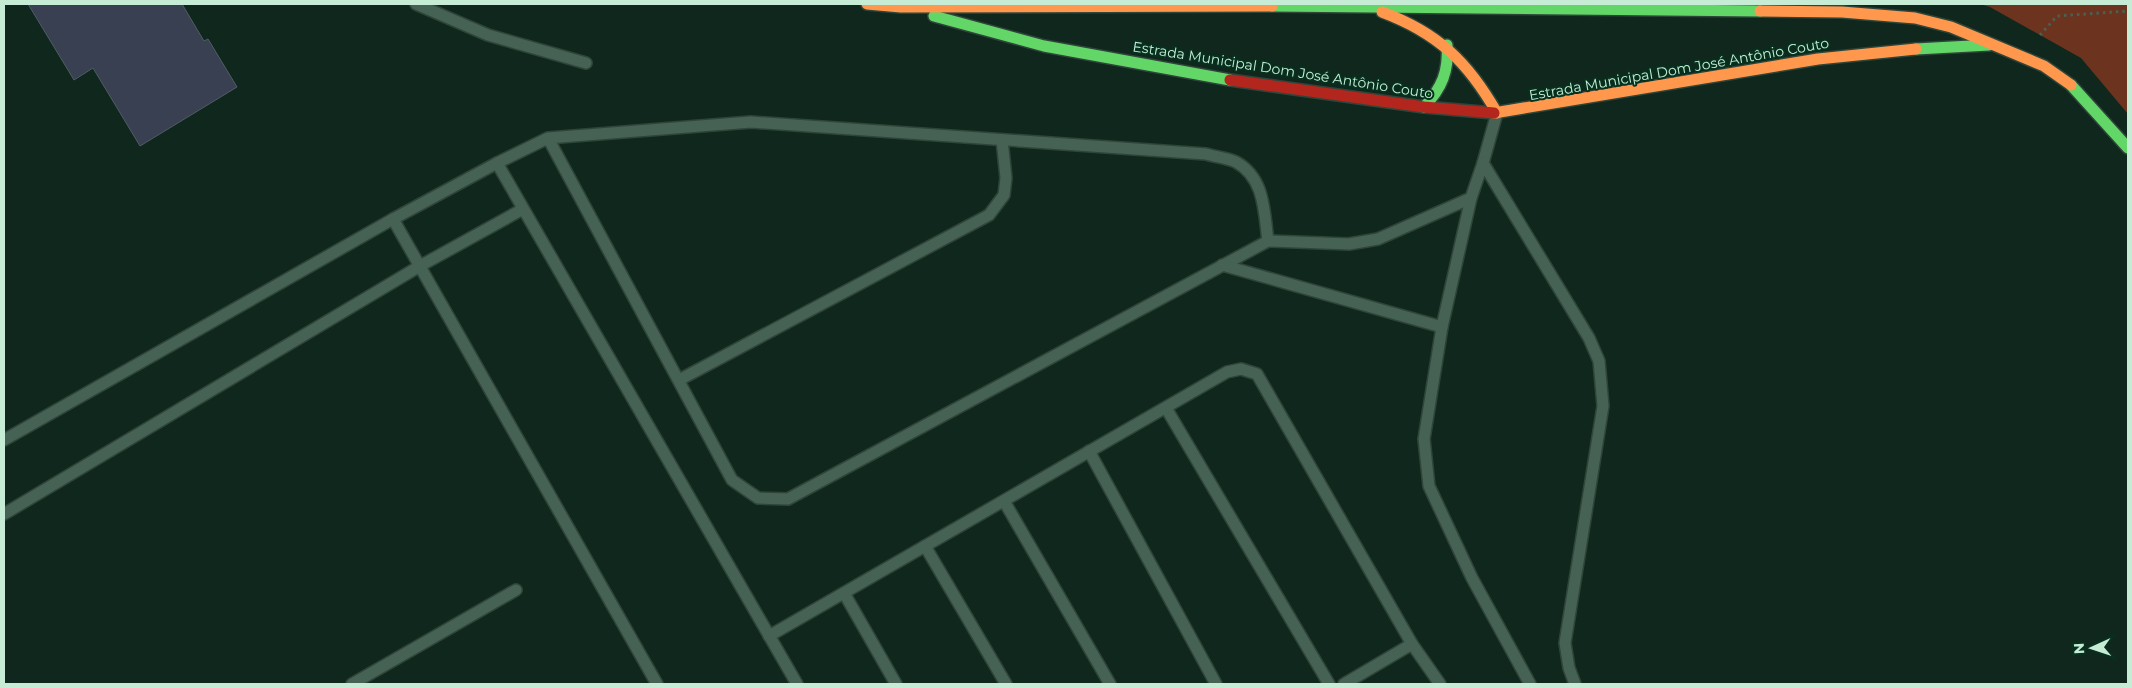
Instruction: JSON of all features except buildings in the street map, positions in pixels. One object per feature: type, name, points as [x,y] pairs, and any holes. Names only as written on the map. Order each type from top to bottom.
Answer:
[{"type":"main road","name":"Estrada Municipal Dom José Antônio Couto","points":[[867,4],[901,7],[1365,6],[1842,12],[1915,18],[1951,27],[2044,66],[2072,86],[2128,148]]},
{"type":"main road","points":[[1365,6],[1408,20],[1446,45],[1467,65],[1484,88],[1497,113]]},
{"type":"main road","name":"Estrada Municipal Dom José Antônio Couto","points":[[901,7],[1044,46],[1238,81],[1424,107],[1497,113],[1828,58],[1992,45]]},
{"type":"main road","points":[[1424,107],[1439,92],[1446,76],[1448,60],[1446,45]]},
{"type":"lane","points":[[416,4],[488,34],[586,63]]},
{"type":"lane","points":[[1497,113],[1471,198],[1442,327],[1424,439],[1429,486],[1472,578],[1530,684]]},
{"type":"lane","points":[[4,440],[393,219],[496,163],[548,138],[751,122],[1206,154],[1235,161],[1249,170],[1260,188],[1268,240]]},
{"type":"lane","points":[[548,138],[732,480],[758,498],[788,499],[1268,240],[1349,244],[1378,239],[1471,198]]},
{"type":"lane","points":[[679,380],[989,215],[1004,195],[1006,178],[1002,140]]},
{"type":"lane","points":[[496,163],[797,684]]},
{"type":"lane","points":[[1483,163],[1590,338],[1599,361],[1603,406],[1565,642],[1569,668],[1575,684]]},
{"type":"lane","points":[[4,514],[420,266],[523,209]]},
{"type":"lane","points":[[393,219],[657,684]]},
{"type":"lane","points":[[1222,265],[1442,327]]},
{"type":"lane","points":[[769,636],[1227,372],[1241,369],[1257,374],[1412,644],[1440,684]]},
{"type":"lane","points":[[1166,408],[1329,684]]},
{"type":"lane","points":[[1089,452],[1216,684]]},
{"type":"lane","points":[[1004,501],[1110,684]]},
{"type":"lane","points":[[925,546],[1006,684]]},
{"type":"lane","points":[[352,684],[516,590]]},
{"type":"lane","points":[[844,593],[896,684]]},
{"type":"lane","points":[[1344,684],[1412,644]]},
{"type":"path","points":[[2021,56],[2057,16],[2128,11]]},
{"type":"shaded area","points":[[1980,4],[2128,4],[2128,114],[2081,58],[1990,7]]},
{"type":"traffic: fast","points":[[1272,6],[1760,11]]},
{"type":"traffic: fast","points":[[934,16],[1044,46],[1230,80]]},
{"type":"traffic: fast","points":[[1424,107],[1443,79],[1447,63],[1447,45]]},
{"type":"traffic: fast","points":[[1916,49],[1989,45]]},
{"type":"traffic: fast","points":[[2071,85],[2128,148]]},
{"type":"traffic: slow","points":[[867,4],[901,7],[1272,6]]},
{"type":"traffic: slow","points":[[1760,11],[1842,12],[1915,18],[1951,27],[2044,66],[2071,85]]},
{"type":"traffic: slow","points":[[1382,12],[1420,29],[1450,51],[1475,79],[1497,113]]},
{"type":"traffic: slow","points":[[1494,113],[1818,59],[1916,49]]},
{"type":"traffic: jam","points":[[1230,80],[1424,107],[1494,113]]}]
